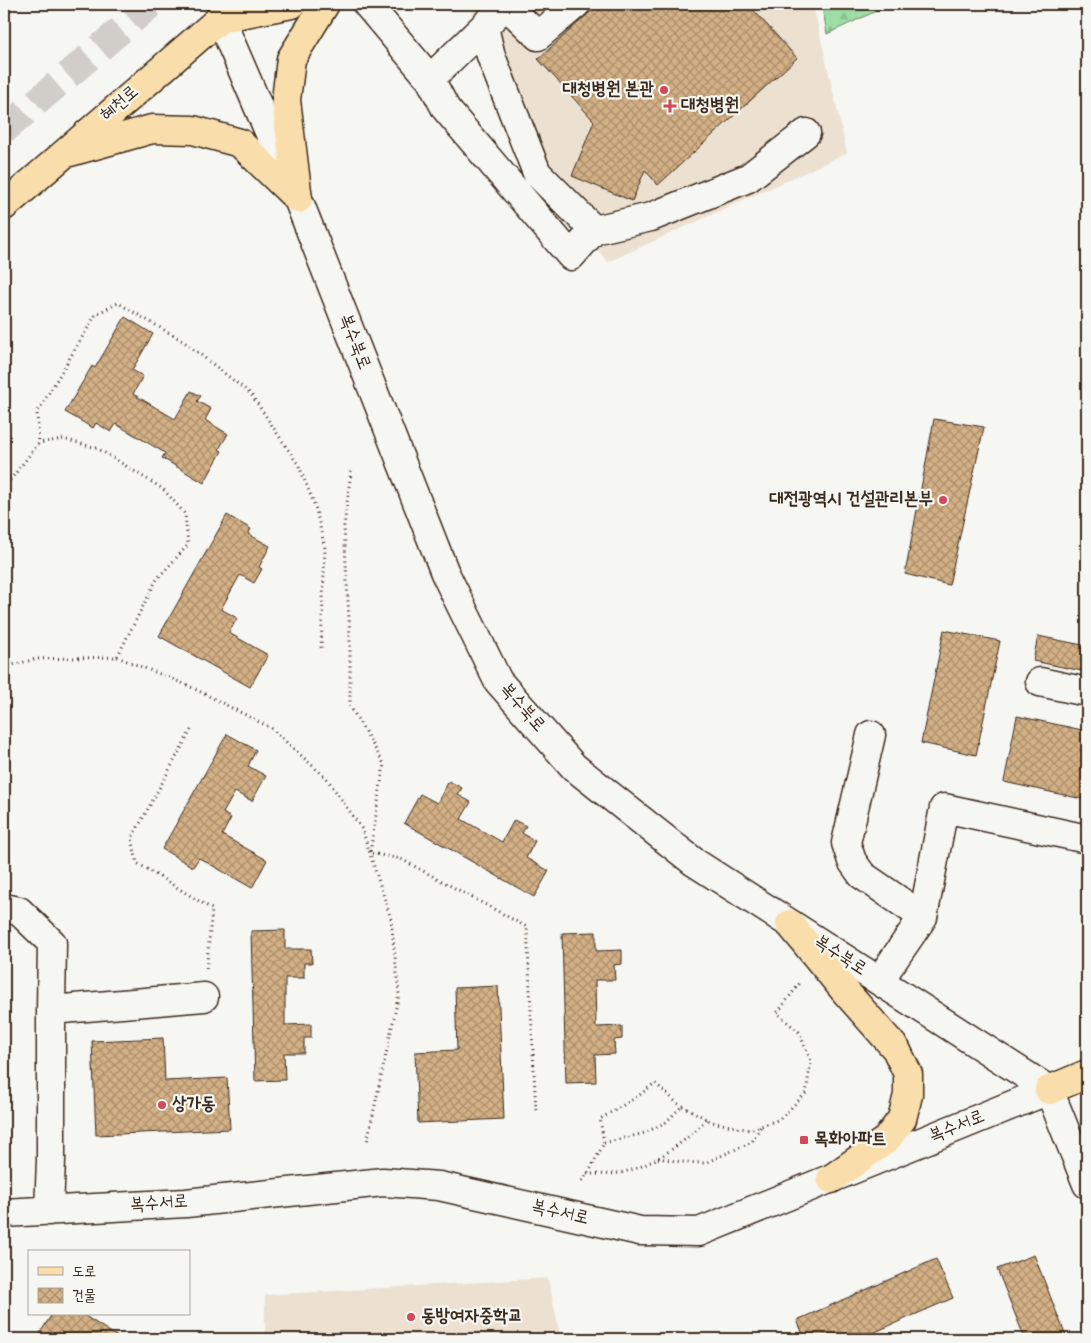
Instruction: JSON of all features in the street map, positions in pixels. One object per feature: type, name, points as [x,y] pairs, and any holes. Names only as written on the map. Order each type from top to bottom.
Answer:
[{"type":"main road","points":[[229,11],[292,4]]},
{"type":"main road","points":[[298,199],[286,100],[291,59],[325,4]]},
{"type":"main road","name":"혜천로","points":[[4,206],[229,11]]},
{"type":"main road","points":[[62,154],[152,129],[193,130],[240,143],[298,199]]},
{"type":"main road","points":[[790,924],[844,990],[896,1049],[908,1074],[908,1095],[902,1119],[886,1140],[831,1179]]},
{"type":"main road","name":"복수서로","points":[[1049,1090],[1087,1074]]},
{"type":"street","points":[[367,4],[430,78],[446,109],[571,256],[594,230],[651,216],[748,178],[806,132]]},
{"type":"street","points":[[430,78],[507,4],[538,36],[576,4]]},
{"type":"street","name":"복수북로","points":[[229,11],[298,199],[445,573],[498,681],[574,767],[694,862],[1049,1090]]},
{"type":"street","points":[[484,27],[491,56],[537,173],[594,230]]},
{"type":"street","points":[[1040,682],[1087,692]]},
{"type":"street","points":[[871,735],[846,843],[852,861],[862,875],[923,917]]},
{"type":"street","points":[[880,981],[923,917],[944,808],[1087,839]]},
{"type":"street","points":[[4,908],[20,911],[52,943],[49,1211]]},
{"type":"street","points":[[51,1010],[204,997]]},
{"type":"street","points":[[1049,1090],[1087,1184]]},
{"type":"street","name":"복수서로","points":[[4,1213],[186,1203],[383,1182],[438,1186],[640,1230],[700,1232],[1049,1090]]},
{"type":"path","points":[[4,488],[39,443],[37,413],[96,314],[118,303],[183,341],[251,394],[299,466],[315,506],[325,548],[321,648]]},
{"type":"path","points":[[39,443],[63,439],[97,448],[163,489],[185,514],[188,545],[157,578],[117,657]]},
{"type":"path","points":[[351,470],[344,526],[350,638],[350,706],[384,764],[370,853]]},
{"type":"path","points":[[4,667],[36,659],[117,657],[187,685],[271,728],[327,778],[362,829],[391,919],[399,994],[366,1142]]},
{"type":"path","points":[[191,730],[132,838],[137,863],[212,908],[204,997]]},
{"type":"path","points":[[370,853],[401,858],[527,927],[536,1113]]},
{"type":"path","points":[[582,1181],[604,1143],[600,1119],[655,1083],[682,1106],[712,1122],[750,1130],[780,1119],[806,1093],[811,1062],[799,1032],[777,1013],[800,983]]},
{"type":"path","points":[[604,1143],[644,1133],[666,1122],[682,1106]]},
{"type":"path","points":[[587,1174],[619,1173],[644,1165],[670,1151],[696,1132],[706,1119]]},
{"type":"path","points":[[657,1158],[705,1163],[752,1142],[761,1126]]},
{"type":"shaded area","name":"대청병원","points":[[482,4],[813,4],[847,153],[608,262],[534,176],[483,59],[472,13]]},
{"type":"shaded area","name":"동방여자중학교","points":[[548,1278],[561,1339],[265,1339],[265,1295]]},
{"type":"green space","points":[[822,4],[891,4],[827,34]]},
{"type":"building","name":"대청병원 본관","points":[[599,4],[748,4],[797,58],[658,185],[645,170],[632,201],[572,176],[594,121],[538,59]]},
{"type":"building","points":[[125,317],[153,334],[132,370],[143,376],[133,394],[175,419],[191,391],[201,396],[197,401],[211,409],[205,420],[228,434],[219,449],[222,451],[204,483],[162,458],[165,453],[116,424],[111,432],[96,423],[93,428],[65,412],[92,366],[95,368]]},
{"type":"building","name":"대전광역시 건설관리본부","points":[[934,419],[984,427],[949,585],[905,574]]},
{"type":"building","points":[[227,515],[251,529],[248,534],[270,546],[259,567],[262,569],[254,583],[240,575],[221,609],[237,618],[229,633],[268,655],[250,687],[159,636]]},
{"type":"building","points":[[944,630],[1000,641],[976,755],[921,743]]},
{"type":"building","points":[[1038,636],[1087,646],[1087,672],[1033,661]]},
{"type":"building","points":[[1017,716],[1087,731],[1087,800],[1004,782]]},
{"type":"building","points":[[227,734],[256,750],[248,766],[266,776],[252,801],[235,792],[223,813],[231,818],[222,835],[267,860],[252,888],[199,858],[193,867],[162,849]]},
{"type":"building","points":[[449,781],[462,788],[458,795],[471,802],[461,819],[502,842],[514,820],[526,826],[522,833],[535,841],[526,858],[549,871],[534,897],[404,823],[420,794],[437,803]]},
{"type":"building","points":[[285,930],[285,949],[311,949],[312,963],[304,963],[304,978],[285,978],[285,1025],[311,1024],[311,1038],[304,1038],[304,1053],[284,1053],[285,1080],[255,1081],[251,931]]},
{"type":"building","points":[[596,932],[596,951],[622,950],[622,964],[614,965],[615,980],[595,980],[596,1027],[622,1026],[622,1039],[614,1040],[615,1054],[595,1055],[596,1082],[566,1083],[562,933]]},
{"type":"building","points":[[498,986],[504,1119],[418,1123],[415,1052],[457,1050],[455,988]]},
{"type":"building","name":"상가동","points":[[163,1038],[165,1081],[227,1078],[230,1129],[96,1135],[92,1041]]},
{"type":"building","points":[[1034,1255],[1067,1339],[1025,1339],[997,1269]]},
{"type":"building","points":[[936,1259],[953,1298],[859,1339],[805,1339],[797,1320]]},
{"type":"building","points":[[51,1316],[85,1316],[121,1339],[49,1339],[40,1333]]},
{"type":"building","points":[[381,1333],[382,1339],[327,1339]]},
{"type":"tunnel","points":[[4,130],[151,4]]},
{"type":"place","name":"대청병원 본관","points":[[664,90]]},
{"type":"place","name":"대청병원","points":[[670,106]]},
{"type":"place","name":"대전광역시 건설관리본부","points":[[943,500]]},
{"type":"place","name":"상가동","points":[[162,1105]]},
{"type":"place","name":"목화아파트","points":[[804,1140]]},
{"type":"place","name":"동방여자중학교","points":[[411,1317]]}]
